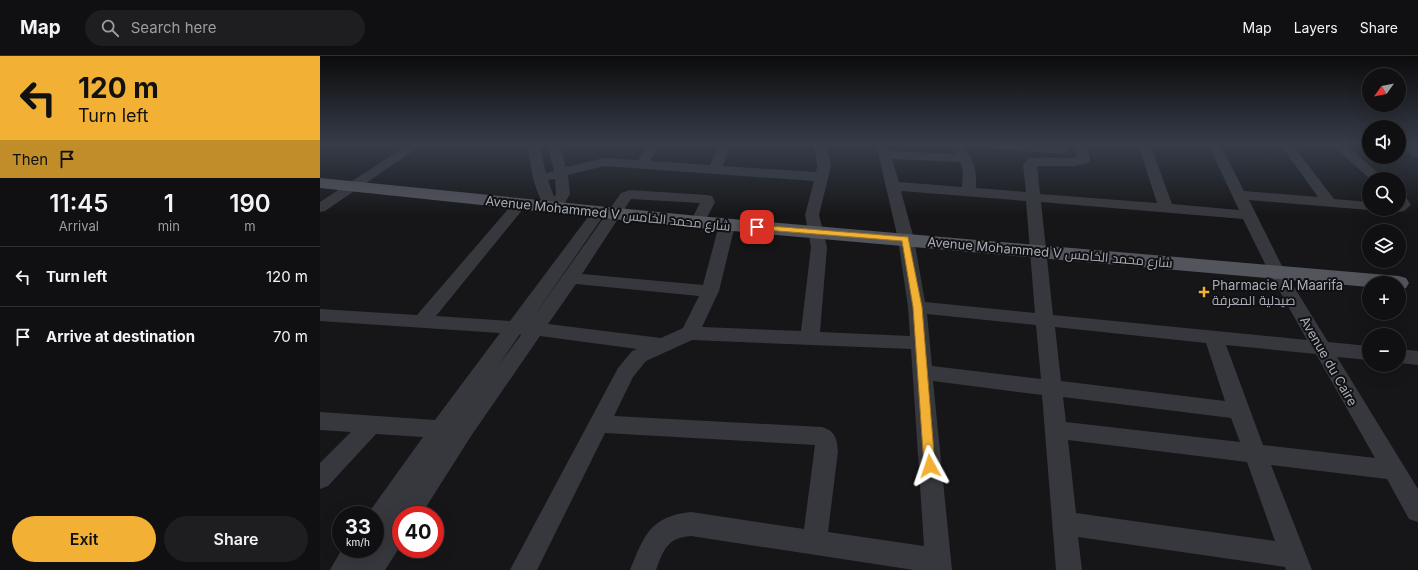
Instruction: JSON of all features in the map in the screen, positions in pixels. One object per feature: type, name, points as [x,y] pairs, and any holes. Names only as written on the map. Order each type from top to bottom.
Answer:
[{"type":"main road","name":"Avenue Mohammed V شارع محمد الخامس","points":[[320,183],[727,225],[906,239],[1362,280]]},
{"type":"main road","name":"Avenue Mohammed V شارع محمد الخامس","points":[[1406,284],[1418,285]]},
{"type":"street","points":[[320,208],[380,168]]},
{"type":"street","points":[[539,168],[545,196],[555,208],[563,194],[559,168]]},
{"type":"street","points":[[542,178],[579,168]]},
{"type":"street","points":[[700,168],[822,177]]},
{"type":"street","points":[[810,338],[819,247],[817,232],[812,216],[822,177],[823,168]]},
{"type":"street","points":[[643,570],[660,535],[669,527],[692,524],[814,543],[938,565],[917,307],[906,239],[889,168]]},
{"type":"street","points":[[969,168],[969,192]]},
{"type":"street","points":[[1030,168],[1069,570]]},
{"type":"street","points":[[1152,168],[1166,208]]},
{"type":"street","name":"Avenue du Caire","points":[[1226,168],[1278,272],[1321,349],[1418,511]]},
{"type":"street","points":[[1303,168],[1328,202]]},
{"type":"street","points":[[894,186],[1249,215]]},
{"type":"street","points":[[384,511],[515,327],[607,213],[630,194],[706,199],[708,202],[698,222]]},
{"type":"street","points":[[1240,195],[1362,205]]},
{"type":"street","points":[[421,322],[520,204]]},
{"type":"street","points":[[412,506],[463,430],[571,278],[607,213]]},
{"type":"street","points":[[690,333],[710,291],[727,225]]},
{"type":"street","points":[[571,278],[710,291]]},
{"type":"street","points":[[917,307],[1362,352]]},
{"type":"street","points":[[320,315],[515,327],[663,345]]},
{"type":"street","points":[[523,570],[626,373],[633,362],[644,353],[690,333],[919,343]]},
{"type":"street","points":[[1214,338],[1238,411],[1296,563]]},
{"type":"street","points":[[1406,357],[1418,358]]},
{"type":"street","points":[[922,372],[1238,411]]},
{"type":"street","points":[[320,421],[370,426],[463,430]]},
{"type":"street","points":[[598,424],[822,436],[826,439],[827,451],[814,543]]},
{"type":"street","points":[[320,479],[370,426]]},
{"type":"street","points":[[1056,430],[1393,470]]},
{"type":"street","points":[[1065,523],[1296,563]]},
{"type":"street","points":[[370,570],[392,537]]},
{"type":"street","points":[[343,570],[351,558]]},
{"type":"place","name":"Pharmacie Al Maarifa صيدلية المعرفة","points":[[1204,292]]},
{"type":"route","points":[[757,227],[906,239],[917,307],[930,466]]}]
